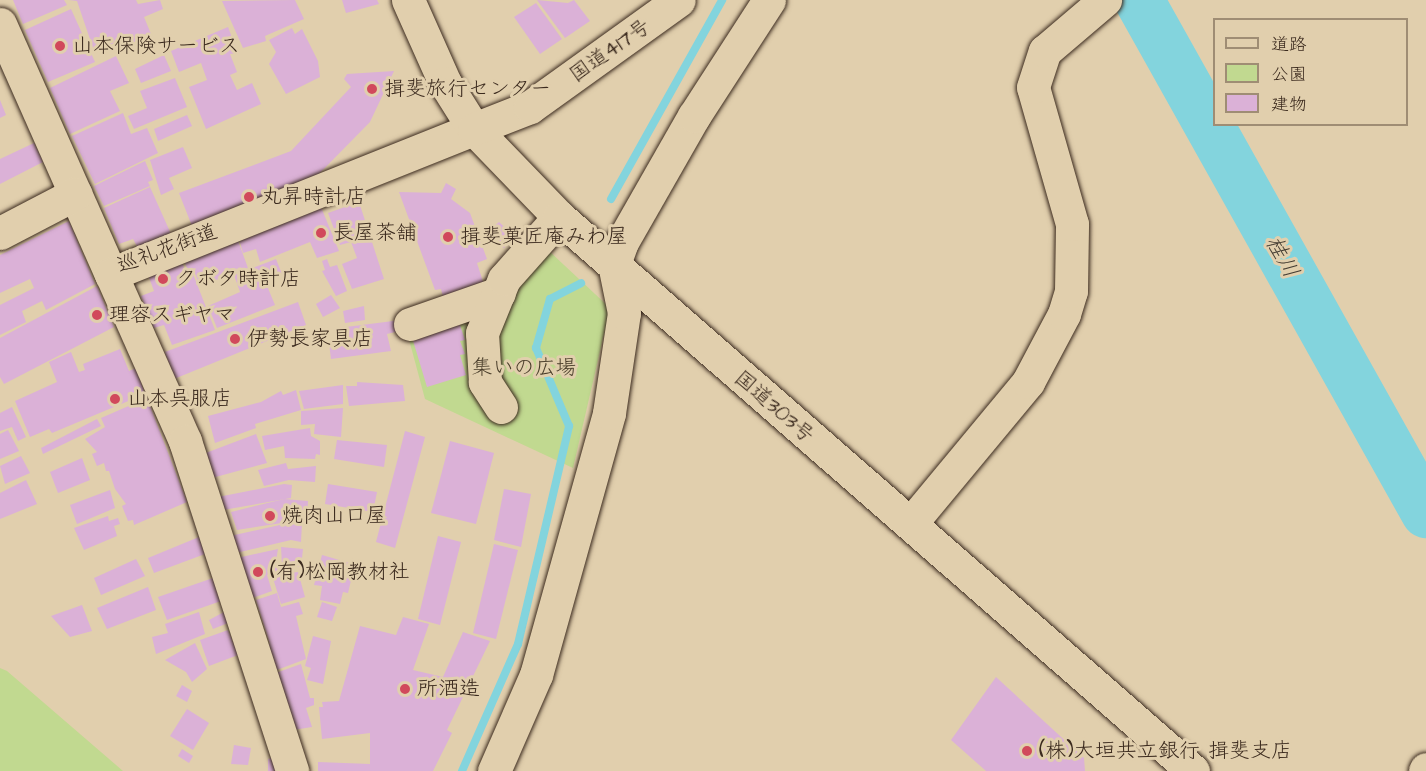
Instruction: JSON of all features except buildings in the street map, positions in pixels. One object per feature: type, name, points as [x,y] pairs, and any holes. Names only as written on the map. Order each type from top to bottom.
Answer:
[{"type":"main road","name":"国道303号","points":[[408,0],[444,83],[474,129],[559,217],[1193,771]]},
{"type":"main road","points":[[494,771],[536,675],[609,413],[624,313],[614,264],[622,242],[694,116],[769,0]]},
{"type":"main road","points":[[911,523],[1028,382],[1064,314],[1071,291],[1072,224],[1033,87],[1045,51],[1105,0]]},
{"type":"main road","name":"国道417号","points":[[474,129],[530,107],[663,6]]},
{"type":"main road","name":"巡礼花街道","points":[[0,24],[111,273],[474,129]]},
{"type":"main road","points":[[0,233],[75,194]]},
{"type":"main road","points":[[501,407],[484,382],[482,333],[504,279],[559,217]]},
{"type":"main road","points":[[111,273],[185,441],[292,771]]},
{"type":"main road","points":[[410,324],[499,293]]},
{"type":"green space","name":"集いの広場","points":[[548,250],[610,308],[573,468],[425,399],[407,332]]},
{"type":"green space","points":[[0,668],[7,671],[123,771],[0,771]]},
{"type":"waterway","points":[[611,199],[722,0]]},
{"type":"waterway","name":"桂川","points":[[1139,0],[1426,513]]},
{"type":"waterway","points":[[462,771],[518,644],[569,426],[536,348],[550,299],[581,283]]},
{"type":"place","name":"山本保険サービス","points":[[60,46]]},
{"type":"place","name":"揖斐旅行センター","points":[[372,89]]},
{"type":"place","name":"丸昇時計店","points":[[249,197]]},
{"type":"place","name":"長屋茶舗","points":[[321,233]]},
{"type":"place","name":"揖斐菓匠庵みわ屋","points":[[448,237]]},
{"type":"place","name":"クボタ時計店","points":[[163,279]]},
{"type":"place","name":"理容スギヤマ","points":[[97,315]]},
{"type":"place","name":"伊勢長家具店","points":[[235,339]]},
{"type":"place","name":"山本呉服店","points":[[115,399]]},
{"type":"place","name":"焼肉山口屋","points":[[270,516]]},
{"type":"place","name":"(有)松岡教材社","points":[[258,572]]},
{"type":"place","name":"所酒造","points":[[405,689]]},
{"type":"place","name":"(株)大垣共立銀行 揖斐支店","points":[[1027,751]]}]
